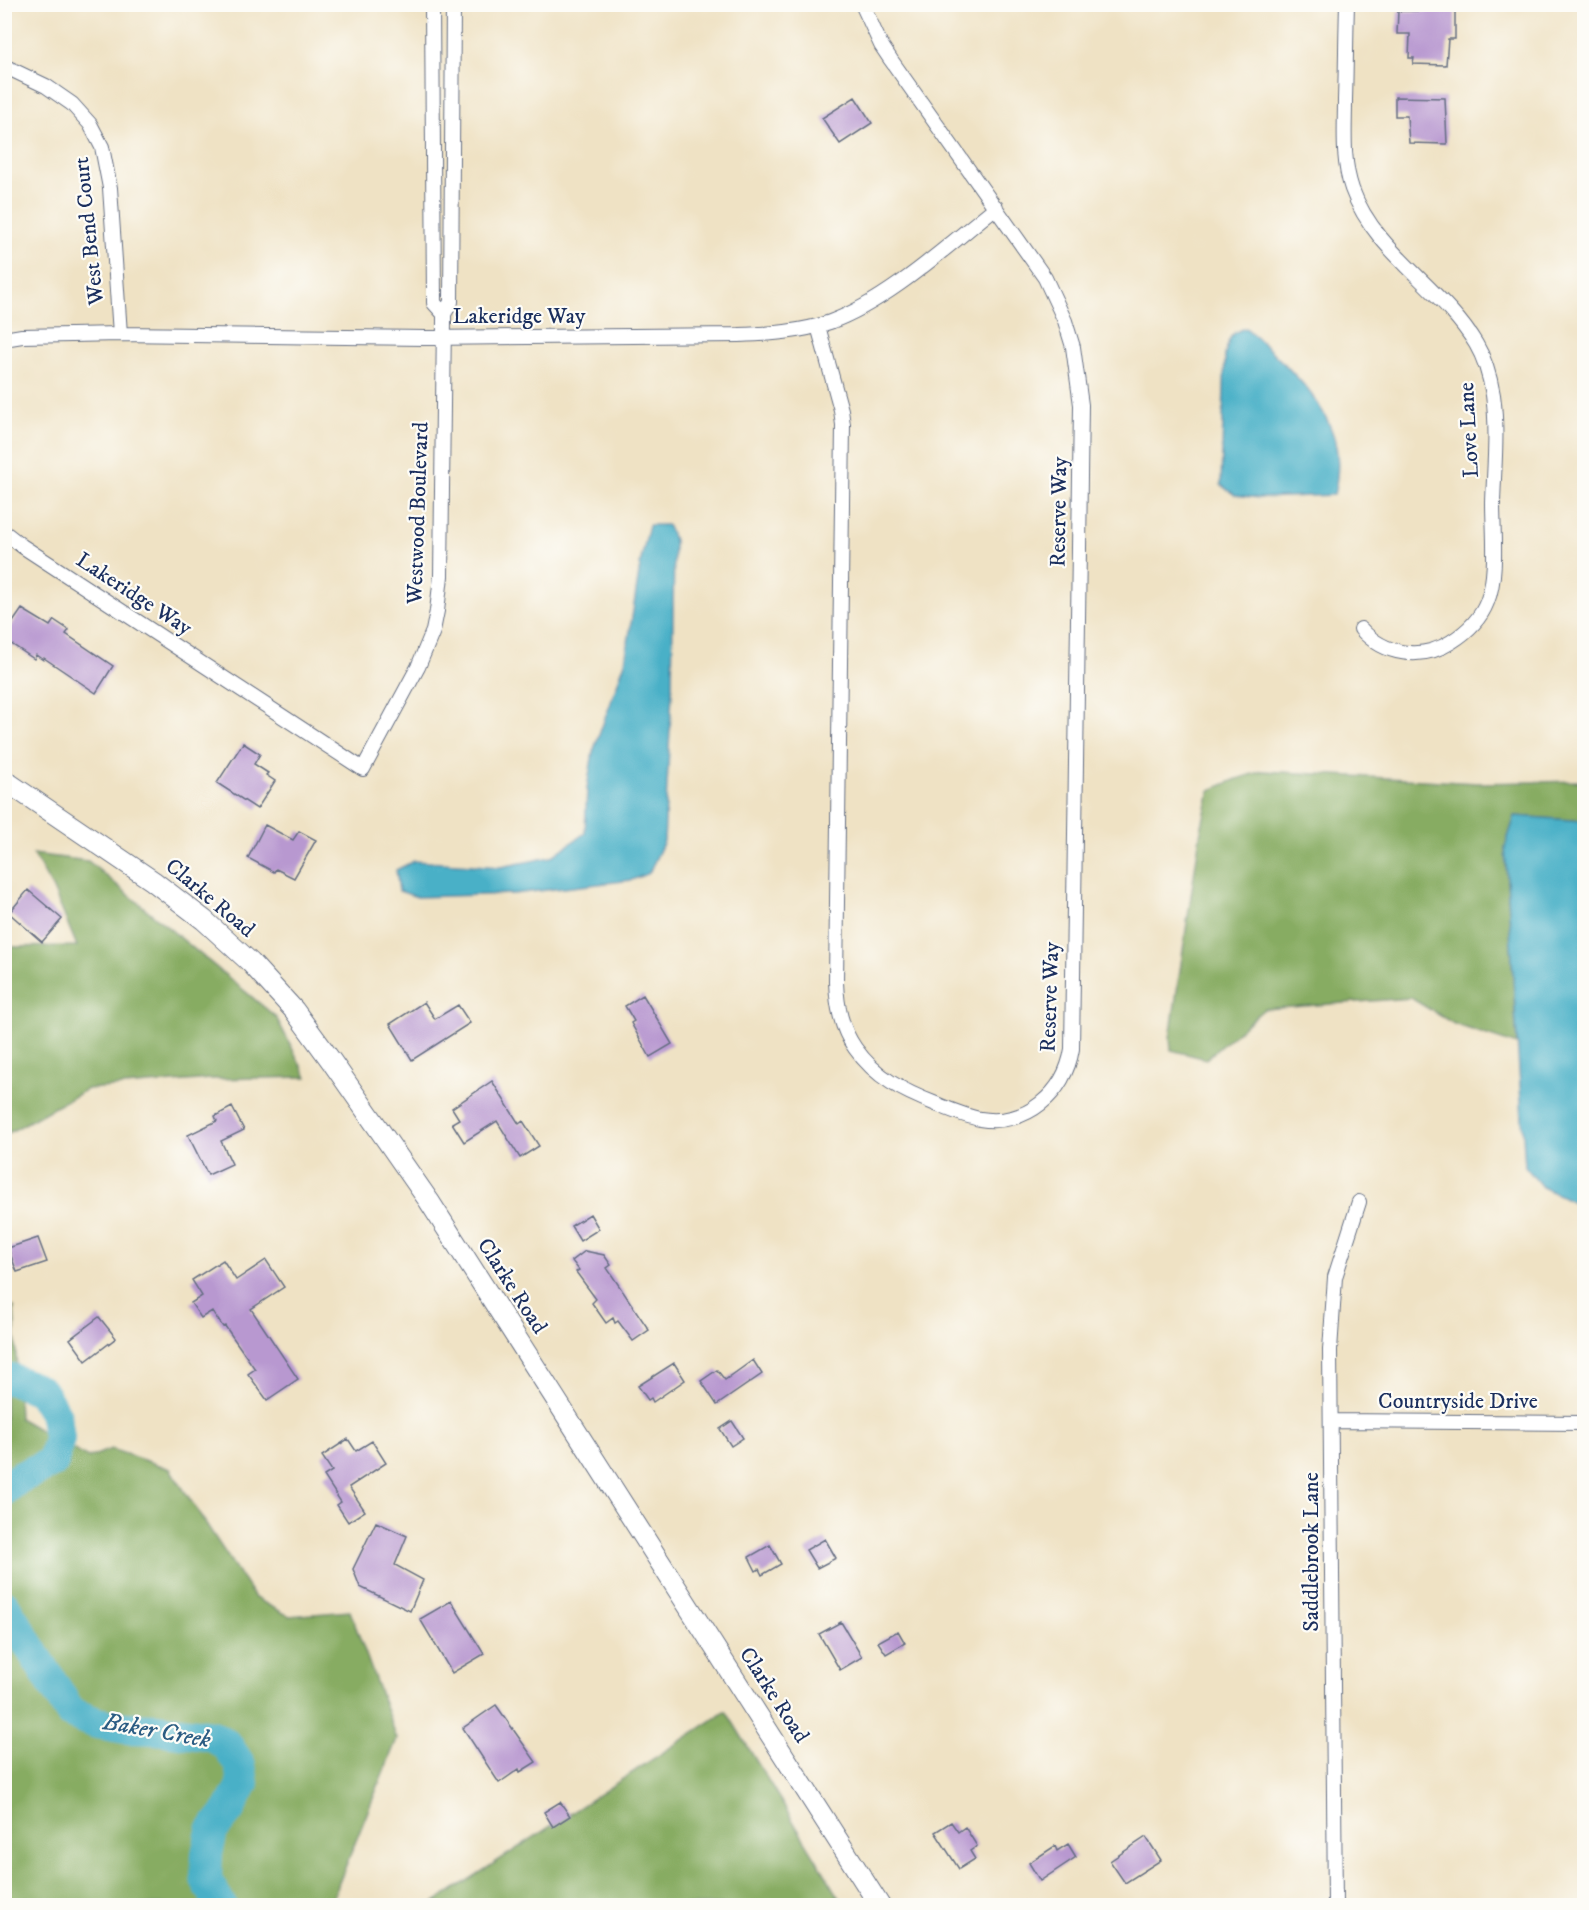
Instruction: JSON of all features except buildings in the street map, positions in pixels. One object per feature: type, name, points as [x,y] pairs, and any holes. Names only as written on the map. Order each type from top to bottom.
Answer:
[{"type":"street","name":"Westwood Boulevard","points":[[432,4],[434,303],[444,314]]},
{"type":"street","name":"Westwood Boulevard","points":[[363,769],[418,667],[433,631],[437,611],[441,576],[444,314],[451,302],[453,4]]},
{"type":"street","name":"Reserve Way","points":[[818,326],[842,410],[843,424],[836,982],[841,1019],[853,1046],[869,1066],[900,1090],[972,1117],[987,1120],[1013,1118],[1034,1109],[1054,1091],[1067,1068],[1072,1049],[1082,405],[1077,365],[1065,321],[1045,278],[881,45],[862,4]]},
{"type":"street","name":"Love Lane","points":[[1347,4],[1344,143],[1347,173],[1353,190],[1364,215],[1380,237],[1449,309],[1473,339],[1484,358],[1489,376],[1494,417],[1492,571],[1487,602],[1477,621],[1450,643],[1432,651],[1421,652],[1386,649],[1370,639],[1361,629]]},
{"type":"street","name":"West Bend Court","points":[[4,66],[58,93],[82,114],[98,136],[106,159],[110,188],[120,334]]},
{"type":"street","name":"Lakeridge Way","points":[[4,339],[22,336],[120,334],[443,338],[739,335],[784,332],[818,326],[846,315],[888,291],[996,207]]},
{"type":"street","name":"Lakeridge Way","points":[[4,532],[363,769]]},
{"type":"street","name":"Clarke Road","points":[[4,780],[153,880],[204,920],[251,963],[294,1010],[429,1201],[880,1905]]},
{"type":"street","name":"Saddlebrook Lane","points":[[1335,1905],[1330,1350],[1335,1277],[1359,1202]]},
{"type":"street","name":"Countryside Drive","points":[[1332,1421],[1584,1423]]},
{"type":"green space","points":[[1262,771],[1477,783],[1584,781],[1584,821],[1515,816],[1505,847],[1517,1045],[1454,1024],[1411,998],[1264,1009],[1206,1059],[1171,1050],[1170,1038],[1200,835],[1210,790]]},
{"type":"green space","points":[[33,854],[88,861],[276,1017],[307,1077],[211,1079],[87,1089],[5,1135],[5,947],[77,946],[53,889]]},
{"type":"green space","points":[[5,1303],[14,1307],[19,1418],[88,1458],[111,1449],[170,1469],[255,1598],[289,1616],[350,1611],[397,1739],[330,1905],[5,1905]]},
{"type":"green space","points":[[726,1711],[844,1905],[429,1906]]},
{"type":"water","points":[[1246,328],[1289,368],[1326,417],[1338,458],[1334,495],[1259,498],[1235,495],[1221,485],[1225,354],[1231,337]]},
{"type":"water","points":[[649,525],[667,525],[674,540],[672,693],[664,841],[649,873],[632,880],[513,894],[417,897],[399,891],[396,870],[414,861],[501,867],[551,857],[585,833],[587,788],[593,752],[625,662],[641,560]]},
{"type":"water","points":[[1515,816],[1584,821],[1584,1204],[1578,1204],[1542,1187],[1525,1166],[1505,847]]},
{"type":"waterway","name":"Baker Creek","points":[[4,1379],[12,1379],[41,1391],[56,1416],[59,1438],[53,1462],[19,1478],[4,1490]]},
{"type":"waterway","name":"Baker Creek","points":[[4,1605],[71,1713],[97,1723],[125,1728],[156,1729],[212,1736],[227,1745],[240,1765],[243,1783],[229,1810],[212,1831],[207,1854],[206,1879],[221,1906]]}]
